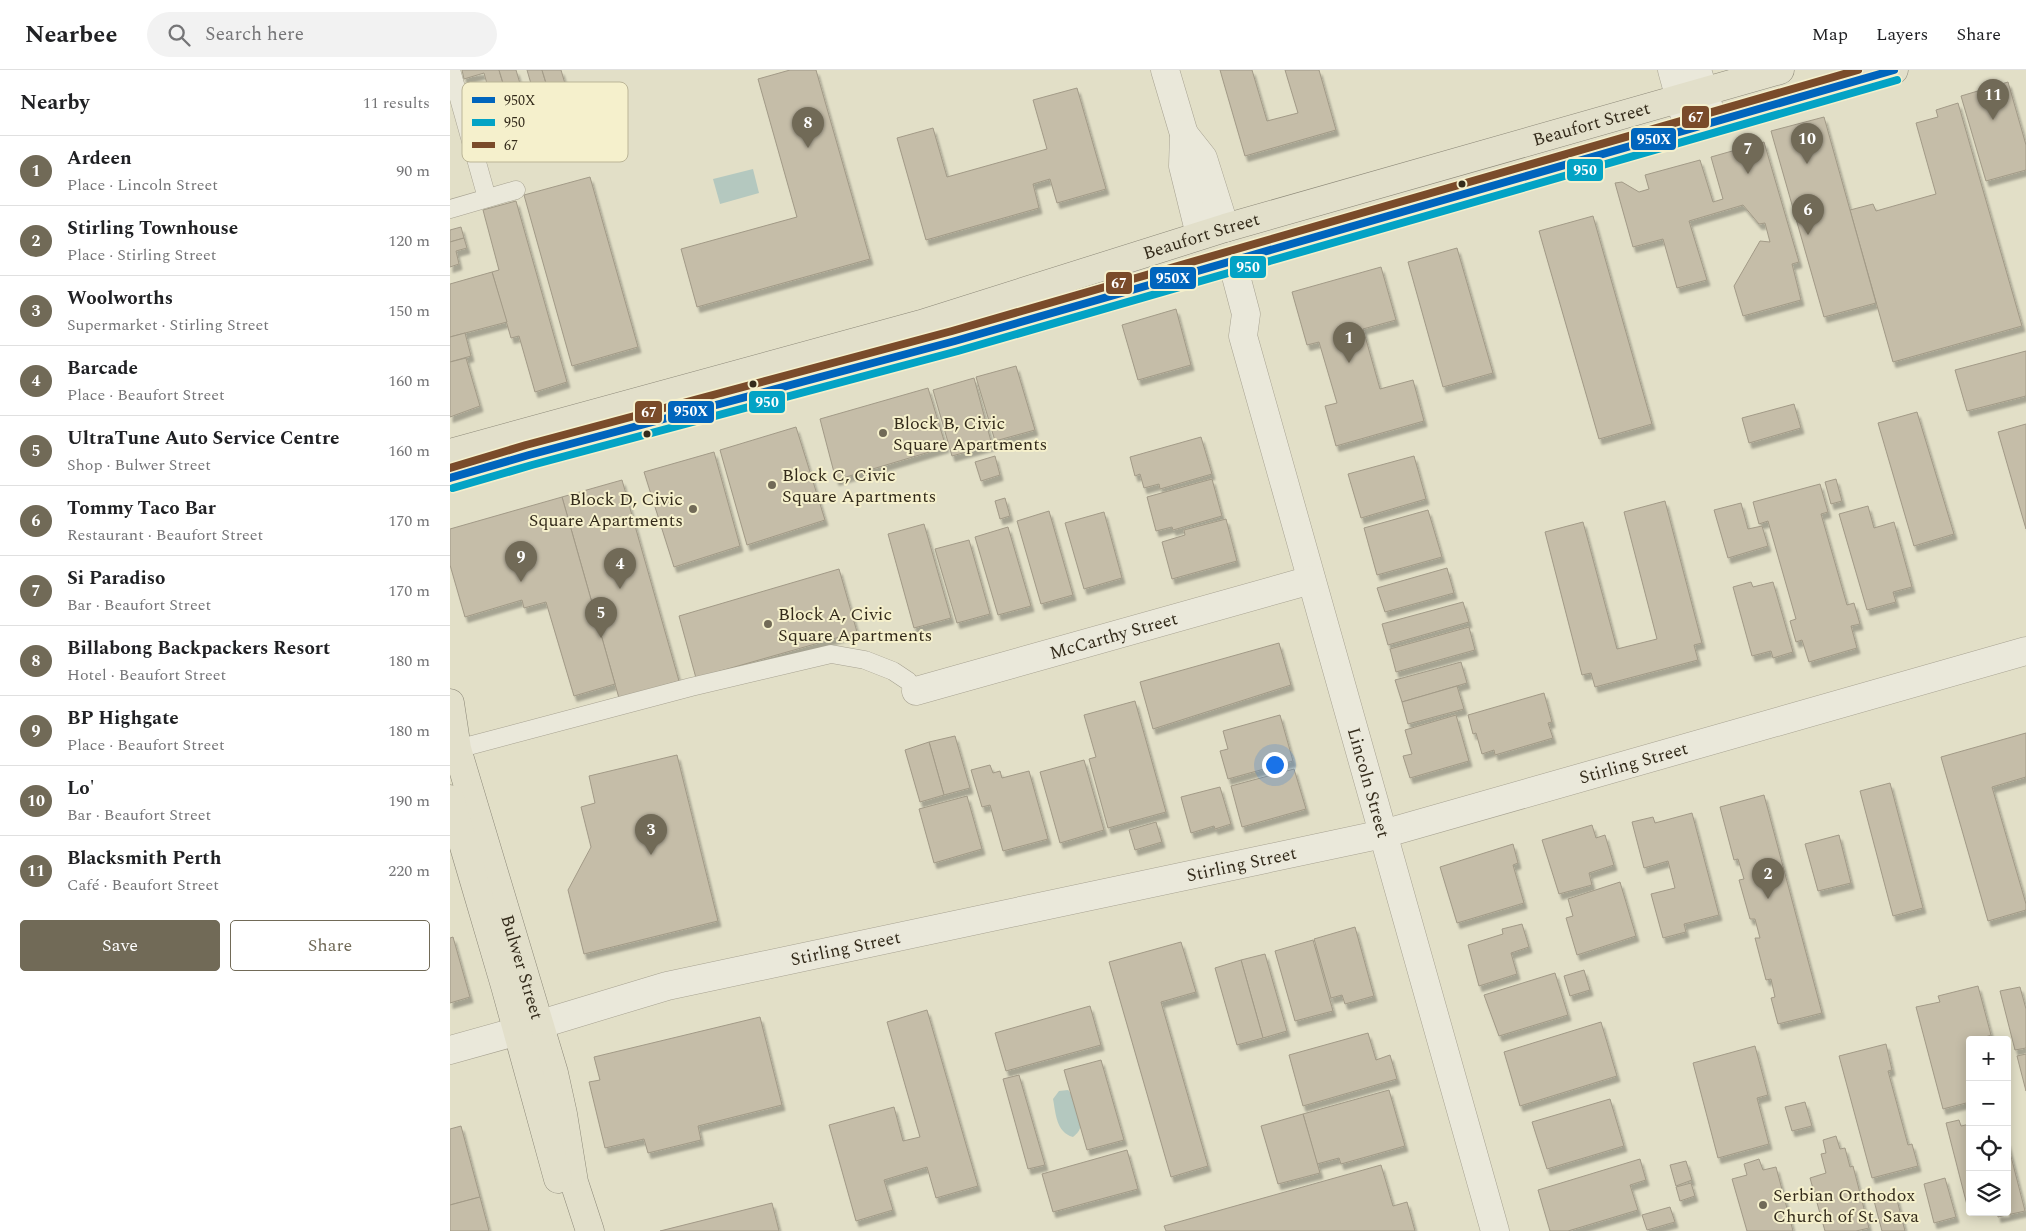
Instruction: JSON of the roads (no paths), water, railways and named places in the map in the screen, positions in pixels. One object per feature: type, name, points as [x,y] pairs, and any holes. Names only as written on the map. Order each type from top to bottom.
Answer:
[{"type":"main road","name":"Beaufort Street","points":[[450,453],[921,324],[1212,232],[1694,87],[1780,70]]},
{"type":"main road","name":"Beaufort Street","points":[[450,478],[529,455],[955,341],[1700,124],[1894,70]]},
{"type":"main road","name":"Bulwer Street","points":[[450,703],[457,749],[530,1028],[573,1231]]},
{"type":"main road","name":"Bulwer Street","points":[[450,799],[530,1028],[563,1114],[574,1182],[590,1231]]},
{"type":"street","points":[[1165,70],[1184,134],[1183,166],[1212,232]]},
{"type":"street","points":[[1672,70],[1694,87],[1700,124]]},
{"type":"street","name":"Lincoln Street","points":[[1222,264],[1246,314],[1243,336],[1495,1231]]},
{"type":"street","name":"McCarthy Street","points":[[916,691],[1312,580]]},
{"type":"street","name":"Stirling Street","points":[[450,1050],[530,1028],[667,986],[1383,834],[2026,651]]},
{"type":"lane","points":[[451,70],[462,109]]},
{"type":"lane","points":[[477,162],[487,198]]},
{"type":"lane","points":[[450,209],[516,190]]},
{"type":"lane","points":[[457,749],[673,692],[831,654],[865,660],[893,671],[908,681],[916,691]]},
{"type":"place","name":"Blacksmith Perth","points":[[1993,120]]},
{"type":"place","name":"Billabong Backpackers Resort","points":[[808,148]]},
{"type":"place","name":"Lo'","points":[[1807,164]]},
{"type":"place","name":"Si Paradiso","points":[[1748,174]]},
{"type":"place","name":"Tommy Taco Bar","points":[[1808,235]]},
{"type":"place","name":"Ardeen","points":[[1349,363]]},
{"type":"place","name":"Block B, Civic Square Apartments","points":[[883,433]]},
{"type":"place","name":"Block C, Civic Square Apartments","points":[[772,485]]},
{"type":"place","name":"Block D, Civic Square Apartments","points":[[693,509]]},
{"type":"place","name":"BP Highgate","points":[[521,582]]},
{"type":"place","name":"Barcade","points":[[620,589]]},
{"type":"place","name":"Block A, Civic Square Apartments","points":[[768,624]]},
{"type":"place","name":"UltraTune Auto Service Centre","points":[[601,638]]},
{"type":"place","name":"Woolworths","points":[[651,855]]},
{"type":"place","name":"Stirling Townhouse","points":[[1768,899]]},
{"type":"place","name":"Serbian Orthodox Church of St. Sava","points":[[1763,1205]]}]
